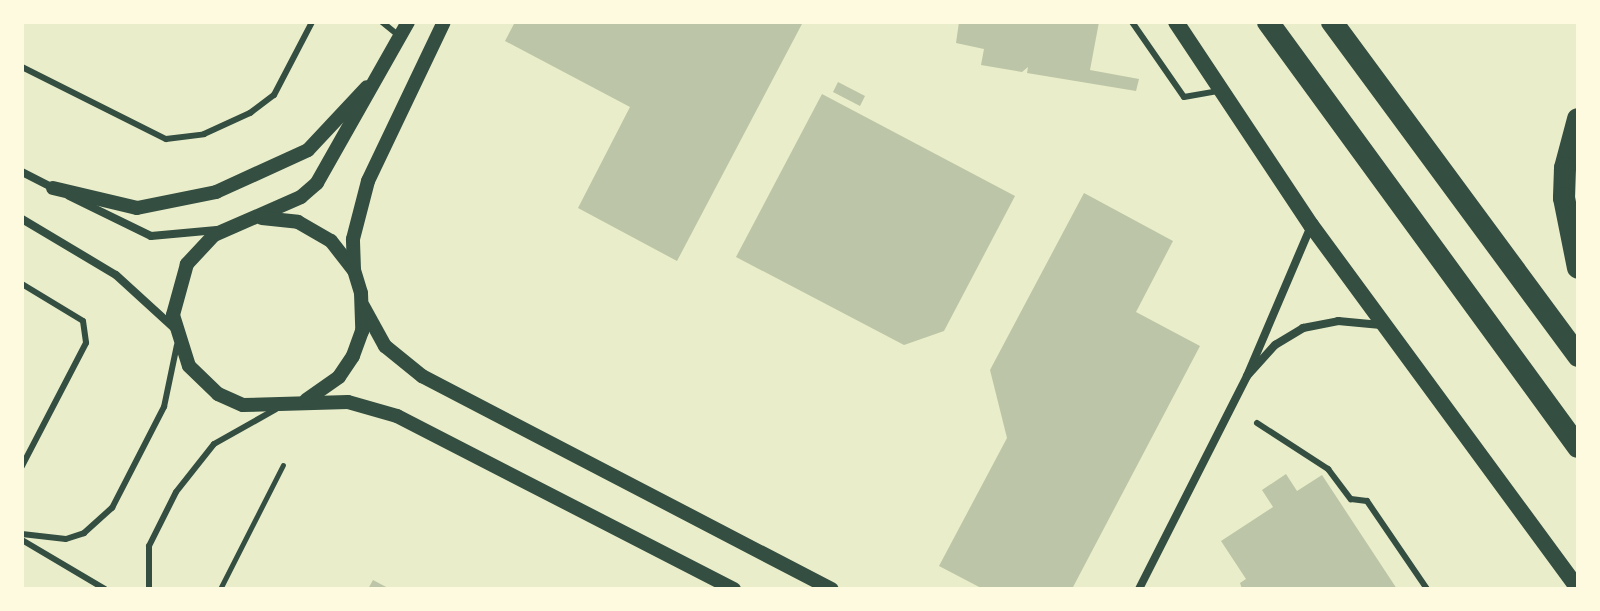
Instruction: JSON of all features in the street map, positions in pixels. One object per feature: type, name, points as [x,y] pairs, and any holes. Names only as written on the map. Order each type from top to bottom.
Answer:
[{"type":"highway","points":[[1268,22],[1578,447]]},
{"type":"highway","points":[[1332,22],[1578,356]]},
{"type":"highway","points":[[1578,119],[1565,168],[1564,198],[1578,268]]},
{"type":"main road","points":[[1176,22],[1311,225],[1578,589]]},
{"type":"street","points":[[22,172],[151,236],[226,228],[301,197],[317,183],[408,22]]},
{"type":"street","points":[[444,22],[368,181],[353,239],[354,270],[363,306],[385,346],[422,376],[832,589]]},
{"type":"street","points":[[53,188],[137,208],[216,192],[308,150],[378,75]]},
{"type":"street","points":[[22,219],[116,275],[176,335],[189,366],[218,394],[243,405],[348,402],[397,416],[734,589]]},
{"type":"street","points":[[249,219],[287,219],[310,227],[331,241],[354,270]]},
{"type":"street","points":[[1139,589],[1247,376],[1311,225]]},
{"type":"street","points":[[176,335],[180,276],[194,253],[226,228]]},
{"type":"street","points":[[290,405],[320,393],[347,367],[359,344],[363,306]]},
{"type":"street","points":[[1247,376],[1275,345],[1303,328],[1338,321],[1385,326]]},
{"type":"lane","points":[[22,67],[166,139],[204,134],[250,113],[274,95],[312,22]]},
{"type":"lane","points":[[382,22],[399,36]]},
{"type":"lane","points":[[1132,22],[1184,97],[1221,90]]},
{"type":"lane","points":[[22,284],[83,321],[86,343],[22,466]]},
{"type":"lane","points":[[22,537],[66,539],[92,528],[112,508],[164,407],[176,335]]},
{"type":"lane","points":[[149,589],[149,546],[193,468],[230,431],[290,405]]},
{"type":"lane","points":[[1257,423],[1328,469],[1351,499],[1367,501],[1427,589]]},
{"type":"lane","points":[[22,537],[105,589]]},
{"type":"path","points":[[220,589],[283,465]]},
{"type":"building","points":[[515,22],[803,22],[677,261],[578,208],[630,107],[505,41]]},
{"type":"building","points":[[959,22],[1099,22],[1090,70],[1139,79],[1136,91],[1027,73],[1028,67],[1022,72],[981,65],[984,49],[956,43]]},
{"type":"building","points":[[838,82],[865,96],[860,106],[833,92]]},
{"type":"building","points":[[822,94],[1015,196],[944,331],[904,345],[736,257]]},
{"type":"building","points":[[1084,193],[1173,241],[1136,312],[1200,346],[1072,589],[983,589],[939,566],[1007,438],[990,370]]},
{"type":"building","points":[[1286,474],[1297,491],[1322,475],[1397,589],[1242,589],[1240,583],[1246,579],[1221,541],[1273,507],[1262,490]]},
{"type":"building","points":[[373,580],[390,589],[368,589]]}]
